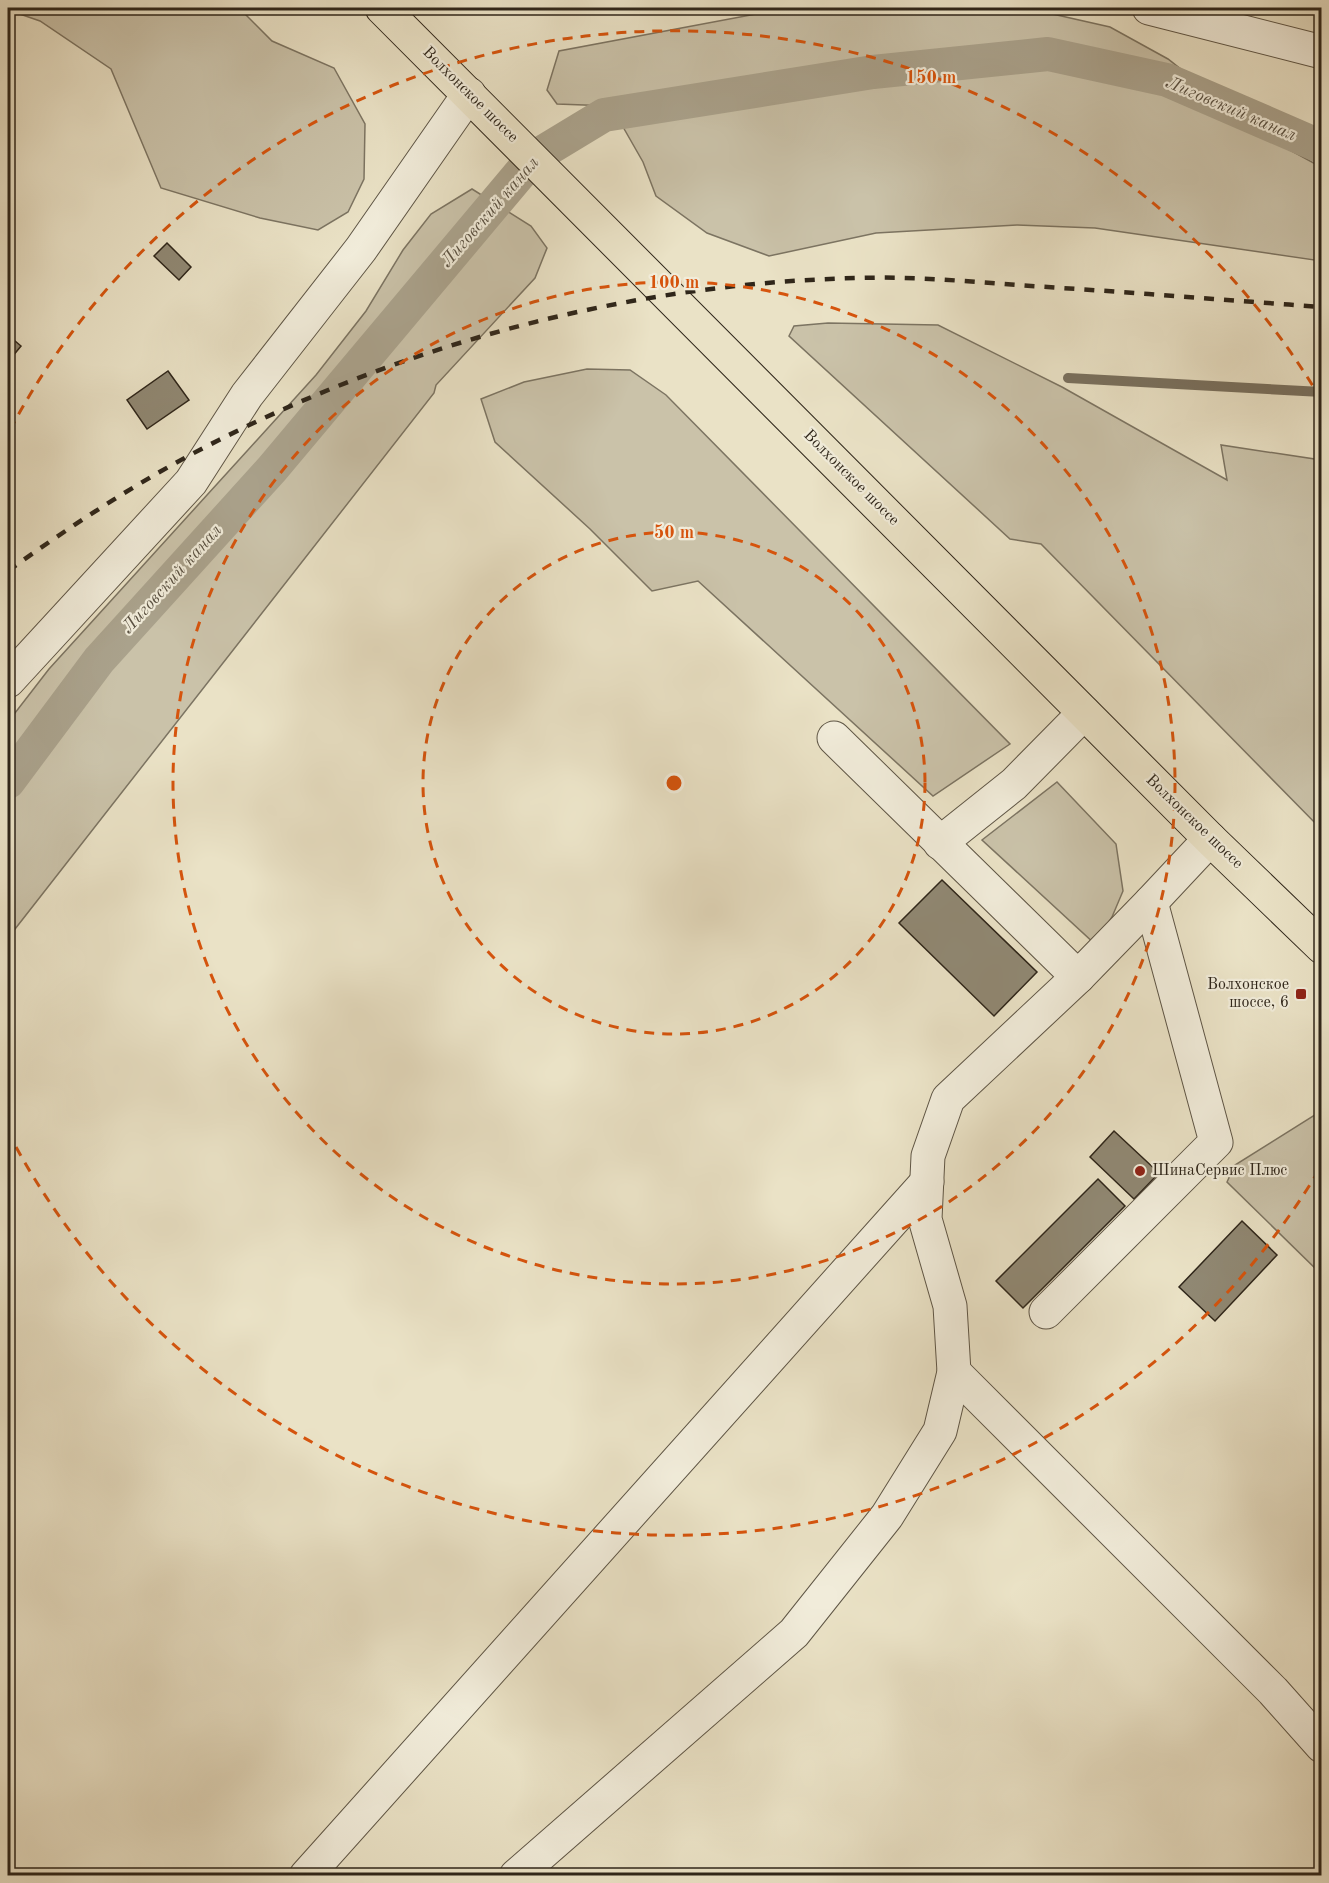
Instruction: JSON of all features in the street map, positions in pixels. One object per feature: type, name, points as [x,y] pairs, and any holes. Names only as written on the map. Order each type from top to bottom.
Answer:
[{"type":"main road","name":"Волхонское шоссе","points":[[382,8],[1084,713],[1322,947]]},
{"type":"street","points":[[1149,8],[1322,52]]},
{"type":"street","points":[[8,681],[191,482],[247,395],[474,99]]},
{"type":"street","points":[[940,843],[1014,784],[1084,713]]},
{"type":"street","points":[[834,738],[1078,977]]},
{"type":"street","points":[[516,1875],[794,1633],[887,1516],[940,1431],[954,1372],[950,1306],[925,1219],[928,1156],[948,1099],[1078,977],[1210,838]]},
{"type":"street","points":[[1046,1312],[1216,1142],[1151,902]]},
{"type":"street","points":[[306,1875],[927,1182]]},
{"type":"street","points":[[954,1372],[1273,1691],[1322,1746]]},
{"type":"shaded area","points":[[8,8],[239,8],[272,41],[334,68],[365,124],[364,179],[348,212],[318,230],[260,218],[161,188],[111,69],[40,21],[8,10]]},
{"type":"shaded area","points":[[788,8],[1026,8],[1110,27],[1168,59],[1268,138],[1321,167],[1321,261],[1095,228],[1017,225],[876,233],[769,256],[707,233],[656,196],[643,162],[611,106],[557,104],[547,90],[559,51]]},
{"type":"shaded area","points":[[472,189],[531,226],[547,248],[535,278],[436,385],[434,393],[8,938],[8,722],[49,669],[316,375],[366,311],[403,250],[431,214]]},
{"type":"shaded area","points":[[828,323],[938,325],[1062,387],[1227,480],[1221,445],[1321,460],[1321,829],[1041,544],[1010,539],[789,336],[794,326]]},
{"type":"shaded area","points":[[587,369],[630,370],[666,395],[1010,744],[933,796],[698,581],[652,591],[590,529],[495,442],[481,399],[524,382]]},
{"type":"shaded area","points":[[1057,782],[1116,844],[1123,891],[1112,917],[1095,944],[982,840]]},
{"type":"shaded area","points":[[1321,1111],[1321,1274],[1227,1182],[1235,1165]]},
{"type":"building","points":[[167,243],[191,267],[179,280],[154,256]]},
{"type":"building","points":[[8,335],[21,346],[8,362]]},
{"type":"building","points":[[168,371],[189,400],[147,429],[127,400]]},
{"type":"building","points":[[942,880],[1037,972],[994,1016],[899,923]]},
{"type":"building","points":[[1114,1131],[1159,1173],[1134,1199],[1090,1157]]},
{"type":"building","points":[[1098,1179],[1125,1206],[1023,1308],[996,1281]]},
{"type":"building","points":[[1242,1221],[1277,1255],[1215,1321],[1179,1287]]},
{"type":"waterway","name":"Лиговский канал","points":[[8,782],[99,660],[272,469],[533,158],[604,115],[873,72],[1048,54],[1167,80],[1322,147]]},
{"type":"waterway","points":[[1068,378],[1322,392]]},
{"type":"railway","points":[[8,571],[85,518],[164,469],[294,405],[371,373],[449,346],[530,323],[611,305],[693,291],[775,282],[880,278],[967,281],[1322,307]]},
{"type":"place","name":"Волхонское шоссе, 6","points":[[1301,994]]},
{"type":"place","name":"ШинаСервис Плюс","points":[[1140,1171]]}]
